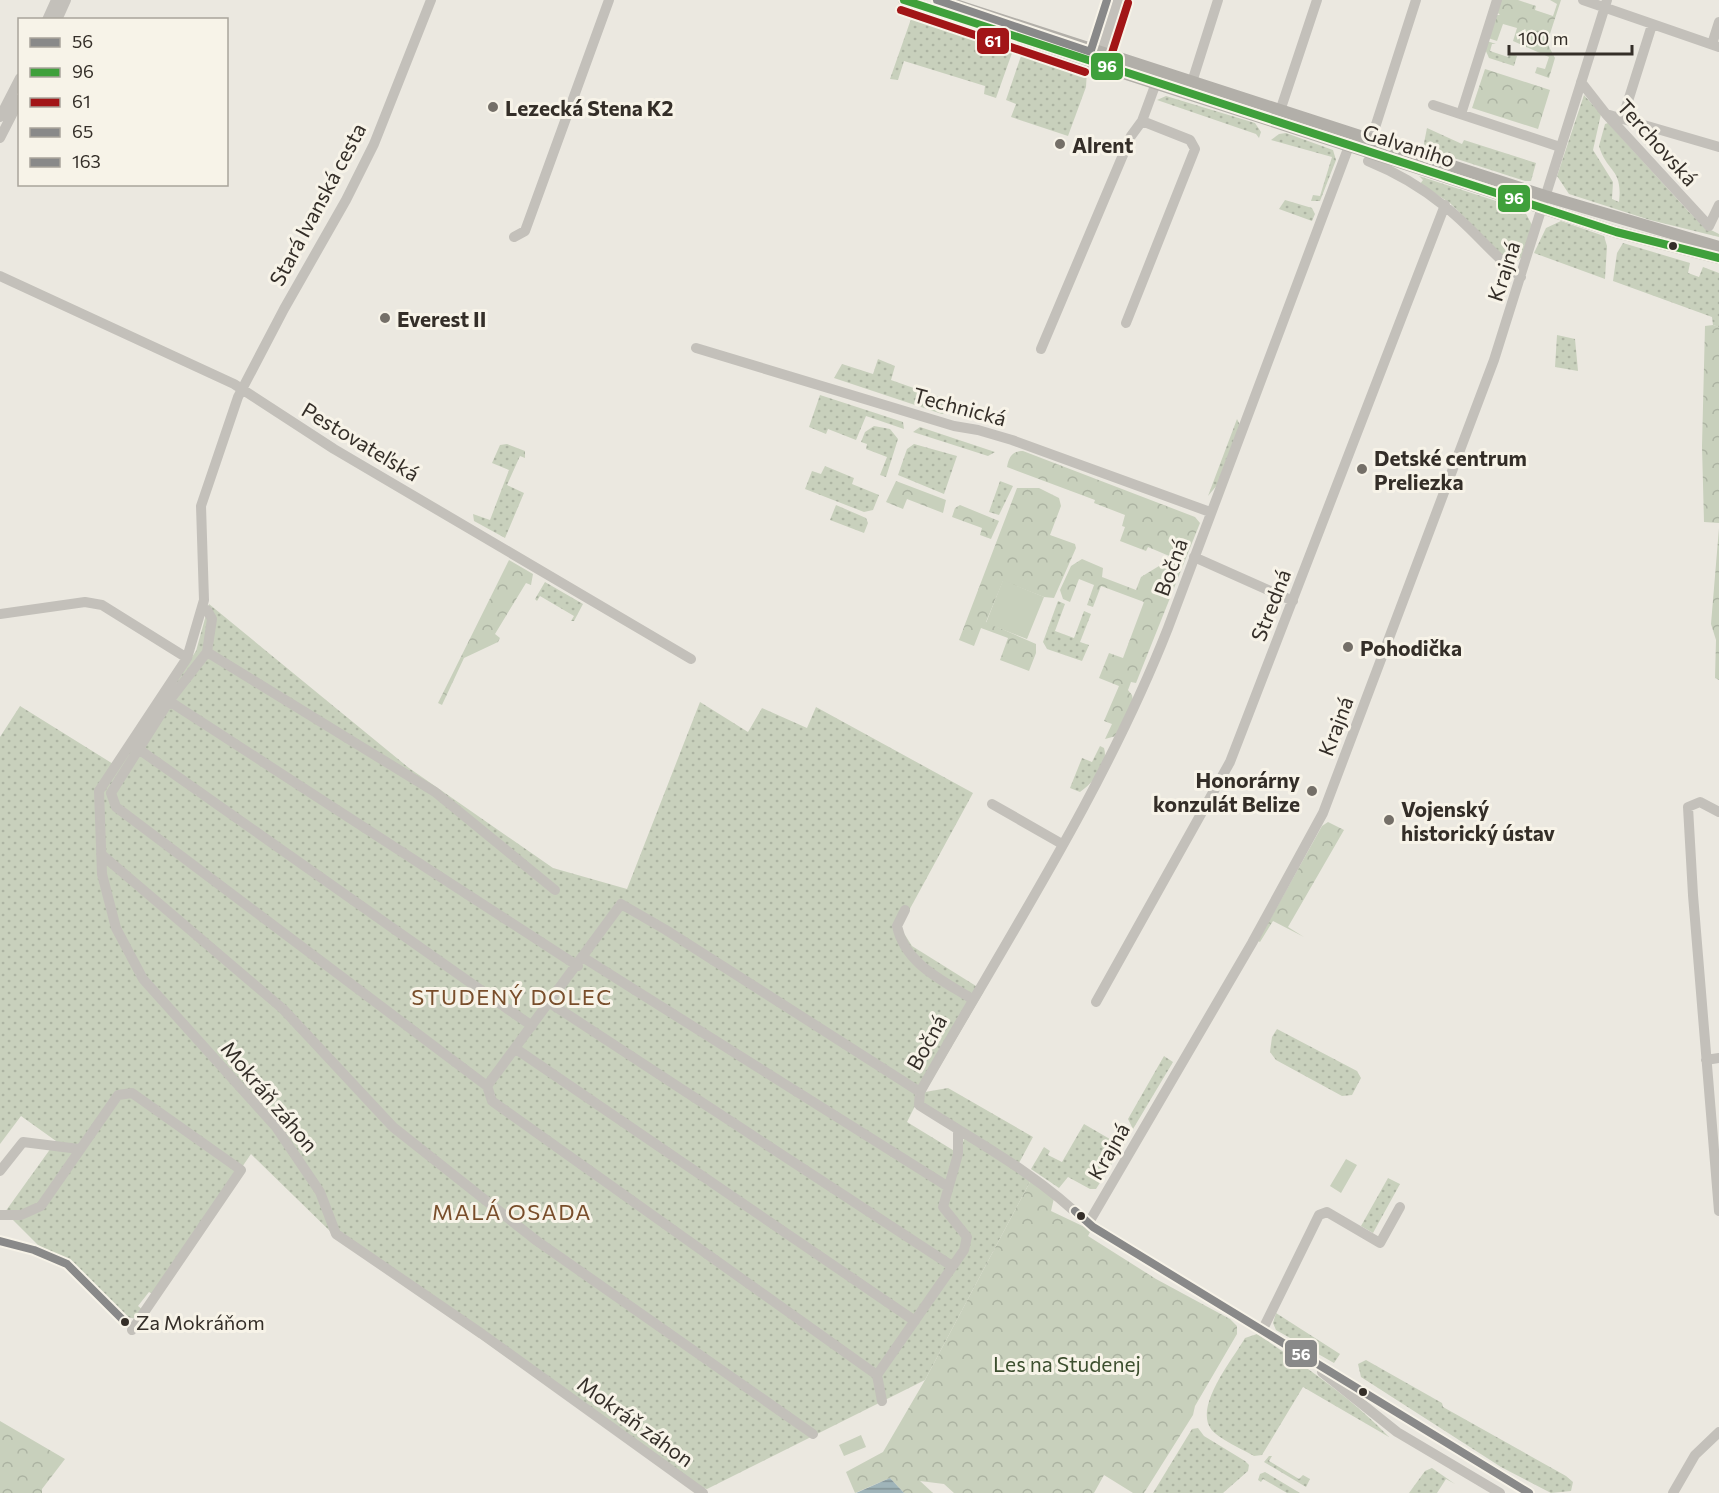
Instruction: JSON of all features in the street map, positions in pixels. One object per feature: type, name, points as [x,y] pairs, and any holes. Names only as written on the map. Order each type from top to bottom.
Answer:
[{"type":"main road","name":"Galvaniho","points":[[904,0],[1349,146],[1544,202]]},
{"type":"main road","name":"Galvaniho","points":[[940,0],[1371,140],[1544,202],[1616,232],[1716,252]]},
{"type":"main road","points":[[1088,62],[1101,53]]},
{"type":"street","points":[[48,18],[56,0]]},
{"type":"street","points":[[58,18],[66,0]]},
{"type":"street","name":"Stará Ivanská cesta","points":[[242,388],[370,153],[431,0]]},
{"type":"street","points":[[514,237],[525,231],[609,0]]},
{"type":"street","points":[[1101,53],[1118,0]]},
{"type":"street","points":[[1192,82],[1218,0]]},
{"type":"street","points":[[1280,111],[1317,0]]},
{"type":"street","points":[[1349,146],[1371,140],[1416,0]]},
{"type":"street","points":[[1461,114],[1497,0]]},
{"type":"street","points":[[1583,0],[1606,4],[1652,25],[1715,46],[1719,22]]},
{"type":"street","name":"Krajná","points":[[1088,1224],[1252,943],[1323,813],[1472,420],[1521,277],[1606,4]]},
{"type":"street","points":[[1623,117],[1652,25]]},
{"type":"street","points":[[0,117],[18,82]]},
{"type":"street","name":"Terchovská","points":[[1581,82],[1606,114],[1709,226],[1719,205]]},
{"type":"street","points":[[1041,349],[1120,161],[1137,124],[1142,121],[1156,83]]},
{"type":"street","points":[[0,138],[18,103]]},
{"type":"street","points":[[1433,105],[1560,147]]},
{"type":"street","points":[[1606,114],[1623,117],[1719,147]]},
{"type":"street","points":[[1126,323],[1195,149],[1190,140],[1142,121]]},
{"type":"street","name":"Bočná","points":[[958,1130],[919,1105],[920,1092],[1114,751],[1143,688],[1349,146]]},
{"type":"street","name":"Galvaniho","points":[[1368,161],[1396,172],[1445,206],[1521,277]]},
{"type":"street","name":"Stredná","points":[[1096,1002],[1230,762],[1445,206]]},
{"type":"street","name":"Pestovateľská","points":[[0,276],[242,388],[253,399],[334,449],[691,659]]},
{"type":"street","name":"Technická","points":[[696,348],[954,426],[1012,440],[1210,512]]},
{"type":"street","name":"Mokráň záhon","points":[[242,388],[201,506],[204,600],[187,658],[99,791],[102,874],[116,928],[134,966],[153,992],[276,1127],[320,1192],[336,1234],[482,1334],[703,1493]]},
{"type":"street","points":[[1194,556],[1293,601]]},
{"type":"street","points":[[0,614],[85,602],[102,605],[187,658]]},
{"type":"street","points":[[207,610],[212,619],[207,652],[169,701],[137,748],[111,793],[116,807],[487,1086],[492,1101],[876,1375],[882,1401]]},
{"type":"street","points":[[207,652],[435,792],[555,890]]},
{"type":"street","points":[[169,701],[581,962],[947,1186]]},
{"type":"street","points":[[137,748],[532,1026]]},
{"type":"street","points":[[1719,812],[1700,802],[1688,807],[1719,1211]]},
{"type":"street","points":[[992,804],[1062,844]]},
{"type":"street","points":[[101,854],[283,1009],[393,1127],[537,1241],[813,1434]]},
{"type":"street","points":[[487,1086],[581,962],[621,904],[666,930],[920,1092]]},
{"type":"street","name":"Bočná","points":[[905,910],[897,926],[900,940],[908,954],[972,999]]},
{"type":"street","points":[[550,1003],[952,1266]]},
{"type":"street","points":[[516,1049],[915,1322]]},
{"type":"street","points":[[1706,1060],[1719,1058]]},
{"type":"street","points":[[0,1215],[21,1215],[40,1206],[118,1095],[132,1093],[241,1170],[132,1330]]},
{"type":"street","points":[[876,1375],[964,1250],[967,1237],[943,1207],[947,1186],[958,1154],[958,1130]]},
{"type":"street","points":[[958,1130],[1033,1176],[1066,1202],[1088,1224],[1529,1493]]},
{"type":"street","points":[[0,1171],[22,1142],[79,1149]]},
{"type":"street","points":[[1262,1331],[1319,1215],[1327,1212],[1380,1243],[1400,1208]]},
{"type":"street","points":[[1306,1358],[1397,1432],[1500,1493]]},
{"type":"street","points":[[1673,1493],[1695,1455],[1719,1432]]},
{"type":"green space","points":[[1500,0],[1518,0],[1536,6],[1535,10],[1553,16],[1557,4],[1550,0],[1561,0],[1547,43],[1555,58],[1549,78],[1535,73],[1537,67],[1545,69],[1549,57],[1513,41],[1517,28],[1503,24],[1497,41],[1488,38],[1496,15],[1500,15],[1497,12]]},
{"type":"green space","points":[[911,19],[1012,53],[996,98],[984,94],[985,86],[904,61],[898,80],[890,79]]},
{"type":"green space","points":[[1487,41],[1496,44],[1492,44],[1490,51],[1508,57],[1510,53],[1517,56],[1514,66],[1489,58],[1485,49]]},
{"type":"green space","points":[[1030,51],[1087,70],[1086,87],[1068,136],[1011,117],[1016,104],[1006,100],[1021,56],[1024,52]]},
{"type":"green space","points":[[1485,69],[1550,90],[1538,129],[1472,108]]},
{"type":"green space","points":[[1584,95],[1601,114],[1593,150],[1613,182],[1612,199],[1619,202],[1619,183],[1599,146],[1605,124],[1608,123],[1689,212],[1705,227],[1719,234],[1719,237],[1650,220],[1569,194],[1557,176]]},
{"type":"green space","points":[[1166,96],[1255,123],[1261,132],[1259,138],[1256,134],[1157,100]]},
{"type":"green space","points":[[1427,128],[1462,144],[1464,140],[1536,163],[1531,181],[1423,148]]},
{"type":"green space","points":[[1286,133],[1333,150],[1336,160],[1320,201],[1311,201],[1313,195],[1320,196],[1332,157],[1271,140],[1279,134]]},
{"type":"green space","points":[[1419,176],[1524,210],[1532,225],[1523,256],[1515,263],[1509,263],[1450,203],[1420,184],[1423,180]]},
{"type":"green space","points":[[1285,200],[1312,208],[1315,214],[1312,221],[1279,209]]},
{"type":"green space","points":[[1561,221],[1604,236],[1607,246],[1605,279],[1534,253],[1546,228]]},
{"type":"green space","points":[[1623,243],[1690,263],[1688,273],[1699,277],[1703,267],[1719,273],[1719,327],[1713,325],[1712,317],[1613,281],[1617,253]]},
{"type":"green space","points":[[1705,326],[1719,327],[1719,523],[1704,522],[1702,446]]},
{"type":"green space","points":[[1557,335],[1575,339],[1578,371],[1555,367]]},
{"type":"green space","points":[[878,359],[895,366],[891,380],[956,403],[950,411],[942,414],[834,378],[842,364],[873,374]]},
{"type":"green space","points":[[820,395],[903,422],[904,429],[866,416],[856,440],[828,429],[826,434],[809,427]]},
{"type":"green space","points":[[1237,419],[1240,425],[1218,484],[1208,496]]},
{"type":"green space","points":[[874,426],[890,429],[898,439],[886,477],[880,475],[887,457],[866,449],[867,444],[861,442],[865,432]]},
{"type":"green space","points":[[920,427],[995,452],[988,456],[913,432]]},
{"type":"green space","points":[[507,444],[525,451],[525,458],[520,456],[507,485],[524,493],[505,538],[474,521],[473,514],[490,520],[509,470],[492,463],[500,445]]},
{"type":"green space","points":[[914,444],[957,456],[944,494],[898,475],[907,449]]},
{"type":"green space","points":[[1023,451],[1195,517],[1200,523],[1136,683],[1131,682],[1128,690],[1133,701],[1116,736],[1105,739],[1112,724],[1104,721],[1119,686],[1099,678],[1109,653],[1123,658],[1144,602],[1101,586],[1093,607],[1087,605],[1094,585],[1079,579],[1070,602],[1063,599],[1060,590],[1071,566],[1082,559],[1103,568],[1102,577],[1136,590],[1141,577],[1159,566],[1173,572],[1176,566],[1172,564],[1174,558],[1148,547],[1146,551],[1120,541],[1125,527],[1122,526],[1125,515],[1094,503],[1095,500],[1007,467],[1012,455]]},
{"type":"green space","points":[[825,466],[854,478],[852,484],[879,495],[873,510],[864,512],[805,489],[812,471],[821,474]]},
{"type":"green space","points":[[896,481],[946,500],[943,513],[907,499],[903,509],[886,502]]},
{"type":"green space","points":[[1000,481],[1013,486],[999,515],[989,512]]},
{"type":"green space","points":[[1017,488],[1039,488],[1059,498],[1061,506],[1050,535],[1075,544],[1076,548],[1054,598],[1044,597],[1003,581],[986,622],[1036,644],[1036,653],[1029,671],[1000,660],[1008,638],[981,628],[974,646],[959,640]]},
{"type":"green space","points":[[836,505],[866,518],[868,523],[864,533],[830,520]]},
{"type":"green space","points":[[960,505],[999,521],[991,539],[980,535],[982,528],[952,517],[955,508]]},
{"type":"green space","points":[[1719,528],[1719,680],[1715,678],[1716,640],[1711,624]]},
{"type":"green space","points":[[509,560],[533,574],[531,585],[526,583],[495,634],[500,638],[498,642],[464,658],[442,705],[438,703]]},
{"type":"green space","points":[[1003,580],[1044,597],[1027,639],[986,623]]},
{"type":"green space","points":[[545,582],[583,604],[574,621],[571,621],[574,616],[540,596],[537,601],[535,599]]},
{"type":"green space","points":[[1058,601],[1065,604],[1055,631],[1074,638],[1084,611],[1091,614],[1080,642],[1089,645],[1082,661],[1047,649],[1043,642]]},
{"type":"green space","points":[[209,604],[409,768],[553,868],[627,889],[700,702],[748,732],[762,708],[807,728],[816,707],[973,793],[900,927],[912,946],[984,991],[925,1092],[948,1088],[1033,1137],[1019,1163],[915,1106],[907,1122],[961,1155],[964,1137],[1031,1180],[925,1380],[707,1489],[686,1484],[334,1235],[251,1154],[154,1295],[149,1292],[138,1306],[143,1310],[137,1319],[126,1317],[71,1262],[38,1245],[5,1212],[56,1141],[21,1116],[0,1144],[0,737],[20,706],[118,767],[196,651]]},
{"type":"green space","points":[[1100,746],[1104,748],[1105,754],[1099,773],[1080,792],[1070,788],[1082,758],[1092,762]]},
{"type":"green space","points":[[1328,822],[1344,830],[1288,927],[1304,937],[1273,921],[1260,942],[1258,941],[1322,826]]},
{"type":"green space","points":[[1277,1029],[1357,1071],[1361,1078],[1352,1095],[1342,1096],[1276,1060],[1270,1052],[1272,1037]]},
{"type":"green space","points":[[1164,1056],[1173,1062],[1133,1129],[1128,1119]]},
{"type":"green space","points":[[1084,1124],[1115,1142],[1123,1133],[1130,1135],[1096,1189],[1090,1189],[1068,1177],[1059,1188],[1031,1169],[1044,1147],[1050,1151],[1048,1155],[1062,1162]]},
{"type":"green space","points":[[1346,1159],[1357,1165],[1341,1193],[1330,1186]]},
{"type":"green space","points":[[1388,1178],[1400,1184],[1373,1233],[1361,1226]]},
{"type":"green space","name":"Les na Studenej","points":[[1031,1180],[1054,1198],[1051,1211],[1091,1230],[1088,1236],[1156,1279],[1230,1319],[1237,1326],[1237,1334],[1195,1406],[1193,1415],[1144,1493],[1133,1493],[1104,1475],[1094,1493],[954,1493],[944,1484],[920,1481],[933,1493],[904,1493],[890,1478],[855,1493],[846,1472],[883,1452],[925,1380]]},
{"type":"green space","points":[[1276,1313],[1340,1354],[1334,1363],[1276,1330],[1273,1323]]},
{"type":"green space","points":[[1257,1334],[1343,1395],[1389,1437],[1303,1387],[1262,1455],[1254,1456],[1219,1436],[1211,1429],[1207,1419],[1207,1408],[1211,1396],[1224,1370],[1245,1338]]},
{"type":"green space","points":[[1366,1360],[1442,1403],[1443,1407],[1566,1476],[1573,1482],[1571,1491],[1551,1493],[1501,1467],[1361,1377],[1358,1364]]},
{"type":"green space","points":[[0,1421],[65,1459],[42,1489],[42,1493],[0,1493]]},
{"type":"green space","points":[[1198,1428],[1204,1436],[1245,1461],[1249,1465],[1248,1471],[1223,1493],[1153,1493],[1192,1429]]},
{"type":"green space","points":[[861,1435],[866,1447],[844,1456],[839,1445]]},
{"type":"green space","points":[[1272,1456],[1269,1461],[1299,1479],[1303,1475],[1310,1479],[1306,1487],[1264,1462]]},
{"type":"green space","points":[[1432,1468],[1455,1484],[1446,1479],[1437,1493],[1409,1493],[1425,1471]]},
{"type":"green space","points":[[1265,1472],[1300,1493],[1287,1493],[1263,1479],[1261,1482],[1258,1480],[1260,1474]]},
{"type":"shaded area","points":[[890,1478],[904,1493],[856,1493]]},
{"type":"transit line","name":"96","points":[[904,0],[1616,232],[1719,258]]},
{"type":"transit line","name":"65","points":[[937,0],[1091,52]]},
{"type":"transit line","name":"65","points":[[1091,50],[1107,0]]},
{"type":"transit line","name":"61","points":[[1111,56],[1128,3]]},
{"type":"transit line","name":"61","points":[[901,10],[1085,72]]},
{"type":"transit line","name":"56","points":[[1075,1211],[1093,1227],[1529,1493]]},
{"type":"transit line","name":"163","points":[[0,1241],[34,1250],[67,1264],[125,1322]]},
{"type":"place","name":"Lezecká Stena K2","points":[[493,107]]},
{"type":"place","name":"Alrent","points":[[1060,144]]},
{"type":"place","name":"Everest II","points":[[385,318]]},
{"type":"place","name":"Detské centrum Preliezka","points":[[1362,469]]},
{"type":"place","name":"Pohodička","points":[[1348,647]]},
{"type":"place","name":"Honorárny konzulát Belize","points":[[1312,791]]},
{"type":"place","name":"Vojenský historický ústav","points":[[1389,820]]},
{"type":"place","name":"Za Mokráňom","points":[[125,1322]]},
{"type":"district","name":"STUDENÝ DOLEC","points":[[512,996]]},
{"type":"district","name":"MALÁ OSADA","points":[[512,1211]]}]
